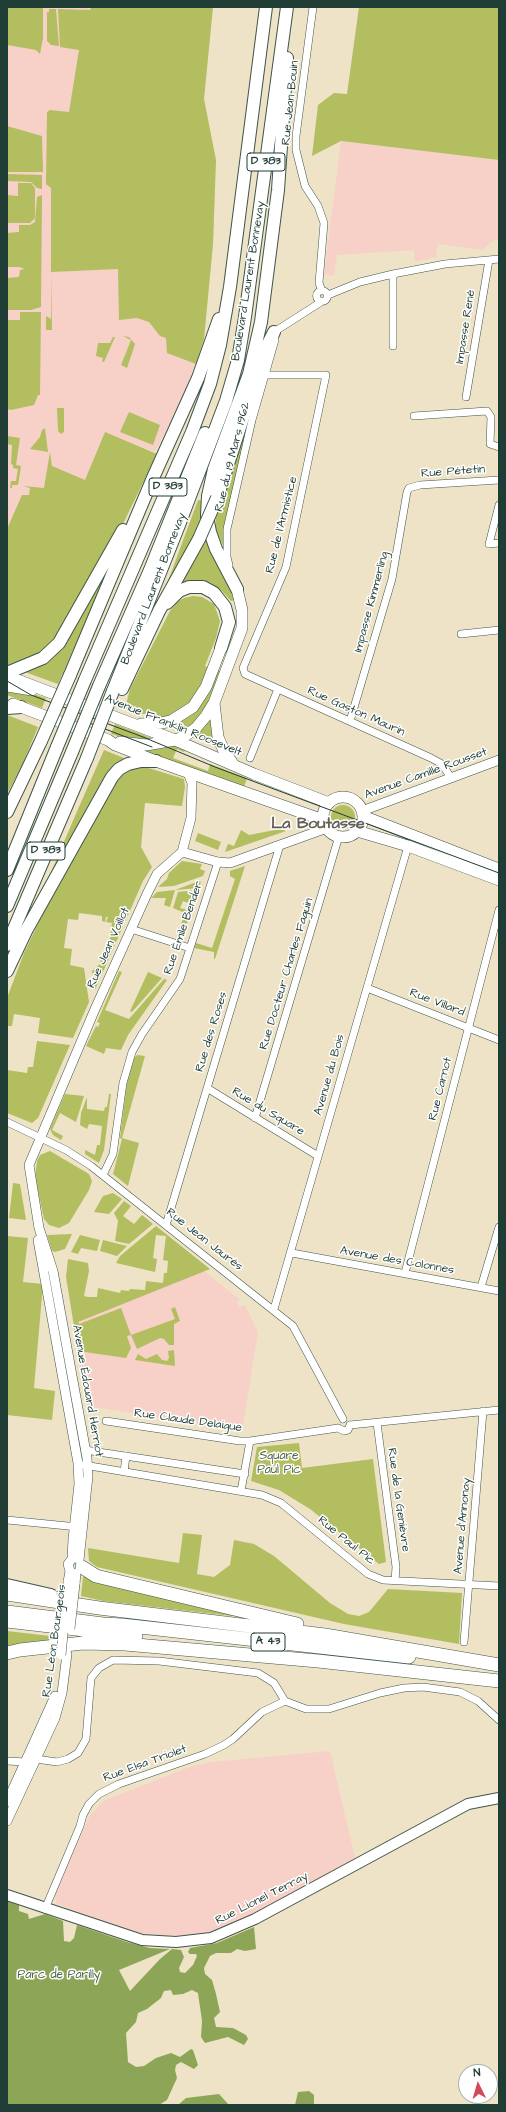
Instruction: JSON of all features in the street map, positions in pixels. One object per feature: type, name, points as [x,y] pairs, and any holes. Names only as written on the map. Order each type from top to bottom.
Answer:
[{"type":"highway","name":"Boulevard Laurent Bonnevay","points":[[7,870],[85,680],[192,432],[205,398],[220,345],[230,287],[266,7]]},
{"type":"highway","name":"Boulevard Laurent Bonnevay","points":[[117,692],[147,608],[226,401],[238,360],[288,7]]},
{"type":"highway","points":[[237,589],[216,549],[210,532],[207,516],[208,496],[214,469],[249,374],[261,322],[278,190],[287,60],[288,7]]},
{"type":"highway","points":[[7,812],[41,741],[152,480],[198,378],[230,287]]},
{"type":"highway","points":[[7,906],[150,570],[219,398],[245,317]]},
{"type":"highway","points":[[117,692],[198,539],[217,498],[265,350],[274,332]]},
{"type":"highway","points":[[7,674],[42,658],[59,643],[152,480]]},
{"type":"highway","points":[[159,611],[179,591],[189,587],[203,587],[214,593],[225,607],[229,622],[221,648]]},
{"type":"highway","name":"D 383","points":[[7,945],[100,725],[117,692]]},
{"type":"highway","points":[[7,708],[21,707]]},
{"type":"highway","points":[[7,971],[27,929],[112,777],[119,769],[128,764],[141,761],[156,761]]},
{"type":"highway","points":[[7,847],[36,798]]},
{"type":"highway","points":[[76,1566],[96,1576],[304,1626],[325,1635]]},
{"type":"highway","points":[[7,1585],[91,1607]]},
{"type":"highway","points":[[7,1594],[91,1607],[325,1635],[498,1665]]},
{"type":"highway","points":[[7,1606],[122,1625]]},
{"type":"highway","name":"A 43","points":[[7,1612],[414,1658],[498,1665]]},
{"type":"highway","name":"A 43","points":[[7,1621],[285,1653],[318,1660],[499,1681]]},
{"type":"highway","points":[[7,1653],[50,1646],[83,1643],[125,1644],[318,1660]]},
{"type":"highway","points":[[7,1658],[50,1646]]},
{"type":"main road","points":[[7,702],[108,740],[146,745],[175,740],[185,736],[196,728],[214,703],[242,628],[242,610],[237,589]]},
{"type":"main road","points":[[136,724],[165,722],[182,715],[193,707],[206,687],[221,648]]},
{"type":"main road","name":"Avenue Franklin Roosevelt","points":[[7,674],[136,724],[234,764],[254,774],[329,803]]},
{"type":"main road","points":[[7,686],[58,695]]},
{"type":"main road","points":[[214,703],[218,737],[224,752],[234,764]]},
{"type":"main road","points":[[108,740],[115,746],[188,773],[308,814],[325,824],[332,833],[339,836],[349,836],[357,831],[361,825],[362,814],[354,800],[348,798],[334,799],[329,803],[324,812],[325,824]]},
{"type":"main road","points":[[362,814],[499,869]]},
{"type":"main road","points":[[357,831],[408,846],[499,880]]},
{"type":"main road","name":"Rue Lionel Terray","points":[[7,1895],[142,1940],[176,1942],[211,1938],[255,1919],[468,1804],[499,1798]]},
{"type":"main road","name":"Rue Lionel Terray","points":[[446,1816],[471,1808],[499,1804]]},
{"type":"street","name":"Rue Jean Bouin","points":[[274,332],[321,302],[318,300],[317,295],[324,293],[319,283],[324,223],[318,206],[305,186],[296,150],[296,136],[313,7]]},
{"type":"street","name":"Impasse René","points":[[466,397],[489,260]]},
{"type":"street","points":[[324,293],[393,274],[446,264],[499,260]]},
{"type":"street","points":[[393,274],[393,346]]},
{"type":"street","name":"Rue du 19 Mars 1962","points":[[237,589],[227,558],[227,529],[252,420],[275,340],[274,332]]},
{"type":"street","name":"Rue de l'Armistice","points":[[245,674],[243,668],[286,567],[326,375],[266,375]]},
{"type":"street","points":[[414,416],[487,411],[491,417],[490,444],[499,447]]},
{"type":"street","name":"Rue Pétetin","points":[[409,488],[420,485],[499,480]]},
{"type":"street","name":"Impasse Kimmerling","points":[[350,721],[392,580],[407,492],[409,488]]},
{"type":"street","points":[[499,505],[488,544],[499,544]]},
{"type":"street","points":[[461,634],[499,630]]},
{"type":"street","name":"Rue Gaston Maurin","points":[[245,674],[437,761],[442,764],[451,778]]},
{"type":"street","points":[[250,758],[278,689]]},
{"type":"street","name":"Avenue Camille Rousset","points":[[362,814],[499,760]]},
{"type":"street","points":[[188,773],[192,784],[190,818],[182,852],[218,862],[230,863],[310,834],[325,824]]},
{"type":"street","points":[[308,814],[313,826],[310,834]]},
{"type":"street","name":"Rue Docteur Charles Faguin","points":[[255,1118],[339,836]]},
{"type":"street","name":"Rue des Roses","points":[[166,1225],[280,845]]},
{"type":"street","name":"Avenue du Bois","points":[[274,1310],[292,1253],[318,1156],[408,846]]},
{"type":"street","name":"Rue Jean Voillot","points":[[40,1137],[153,880],[162,869],[182,852]]},
{"type":"street","name":"Rue Émile Bender","points":[[103,1175],[113,1154],[123,1083],[132,1052],[142,1034],[180,978],[218,862]]},
{"type":"street","name":"Rue Carnot","points":[[405,1274],[499,910]]},
{"type":"street","points":[[131,929],[190,948]]},
{"type":"street","name":"Rue Villard","points":[[367,988],[468,1026],[499,1040]]},
{"type":"street","name":"Rue du Square","points":[[207,1088],[318,1156]]},
{"type":"street","name":"Rue Jean Jaurès","points":[[7,1122],[66,1150],[103,1175],[293,1326],[343,1420]]},
{"type":"street","name":"Avenue Édouard Herriot","points":[[40,1137],[29,1165],[39,1228],[39,1243],[78,1463],[79,1484],[76,1566]]},
{"type":"street","points":[[481,1287],[499,1227]]},
{"type":"street","name":"Avenue Édouard Herriot","points":[[39,1228],[54,1271],[88,1466],[78,1527]]},
{"type":"street","name":"Avenue des Colonnes","points":[[292,1253],[499,1291]]},
{"type":"street","points":[[350,1425],[499,1410]]},
{"type":"street","name":"Avenue d'Annonay","points":[[464,1642],[483,1412]]},
{"type":"street","points":[[343,1420],[348,1421],[350,1425],[346,1431],[342,1431],[338,1428],[339,1422],[343,1420]]},
{"type":"street","name":"Rue Claude Delaigue","points":[[106,1421],[250,1441],[338,1428]]},
{"type":"street","name":"Rue de la Genièvre","points":[[377,1423],[396,1567],[395,1581]]},
{"type":"street","points":[[241,1491],[250,1441]]},
{"type":"street","points":[[85,1450],[245,1474]]},
{"type":"street","points":[[124,1472],[126,1456]]},
{"type":"street","name":"Rue Paul Pic","points":[[78,1463],[88,1466],[262,1495],[281,1503],[368,1574],[383,1580],[499,1586]]},
{"type":"street","points":[[7,1520],[78,1527]]},
{"type":"street","name":"Rue Léon Bourgeois","points":[[7,1802],[55,1718],[62,1693],[64,1654],[72,1583],[76,1566]]},
{"type":"street","points":[[7,1761],[57,1762],[68,1759],[78,1753],[86,1739],[91,1678],[99,1668],[113,1660],[159,1661],[258,1673],[274,1683],[285,1701],[306,1709],[329,1710],[380,1693],[404,1688],[423,1687],[460,1692],[478,1701],[499,1720]]},
{"type":"street","name":"Rue Elsa Triolet","points":[[45,1908],[83,1815],[89,1804],[99,1794],[112,1787],[205,1754],[224,1745],[234,1740],[262,1712],[285,1701]]},
{"type":"street","name":"Rue Léon Bourgeois","points":[[7,1821],[31,1761]]},
{"type":"shaded area","points":[[7,7],[213,7],[204,99],[216,160],[213,244],[204,339],[182,400],[155,452],[105,433],[22,635],[7,636]]},
{"type":"shaded area","points":[[341,141],[499,160],[499,240],[496,239],[482,250],[438,244],[436,257],[415,262],[414,250],[337,255],[334,276],[324,274]]},
{"type":"shaded area","points":[[204,1271],[240,1300],[237,1301],[239,1307],[245,1305],[258,1332],[243,1425],[230,1428],[87,1406],[73,1324]]},
{"type":"shaded area","points":[[330,1751],[355,1858],[243,1920],[215,1932],[197,1936],[156,1937],[137,1933],[66,1910],[66,1907],[57,1904],[55,1895],[89,1817],[103,1801],[190,1767],[211,1762]]},
{"type":"green space","points":[[7,7],[43,7],[43,38],[40,54],[36,50],[7,45]]},
{"type":"green space","points":[[100,7],[213,7],[204,99],[216,160],[213,244],[204,339],[196,364],[167,353],[166,338],[160,336],[149,322],[137,318],[119,320],[118,269],[51,272],[51,188],[46,184],[47,112],[50,110],[69,112],[79,50],[60,47],[58,9],[90,10],[91,8]]},
{"type":"green space","points":[[359,7],[499,7],[499,160],[341,141],[312,156],[318,105],[334,93],[347,94]]},
{"type":"green space","points":[[49,9],[56,9],[59,46],[51,45],[47,41],[47,12],[49,12]]},
{"type":"green space","points":[[7,126],[42,136],[43,172],[7,172]]},
{"type":"green space","points":[[7,174],[42,175],[42,189],[37,188],[31,182],[7,181]]},
{"type":"green space","points":[[18,183],[31,183],[35,188],[35,218],[30,223],[7,223],[7,195],[18,196]]},
{"type":"green space","points":[[42,195],[41,307],[31,310],[7,310],[7,278],[19,277],[20,270],[25,269],[19,267],[7,267],[7,233],[19,232],[19,225],[30,225],[35,222],[37,197]]},
{"type":"green space","points":[[51,272],[52,330],[46,330],[46,316],[51,319]]},
{"type":"green space","points":[[20,312],[41,312],[40,395],[38,395],[34,405],[11,410],[7,409],[7,320],[20,320]]},
{"type":"green space","points":[[123,336],[129,337],[135,344],[127,368],[121,365],[131,340]]},
{"type":"green space","points":[[113,337],[115,337],[104,362],[102,361],[103,358],[96,356],[98,343],[110,343]]},
{"type":"green space","points":[[263,370],[225,524],[224,548],[214,526],[216,523],[215,515]]},
{"type":"green space","points":[[57,408],[64,408],[64,432],[61,434],[58,431]]},
{"type":"green space","points":[[129,412],[160,425],[153,445],[120,432]]},
{"type":"green space","points":[[45,428],[48,452],[30,449],[40,437],[42,430]]},
{"type":"green space","points":[[105,432],[157,454],[121,528],[49,649],[13,667],[7,666],[7,529],[22,495],[29,495],[30,488],[23,486],[44,488],[50,452],[52,466],[85,480]]},
{"type":"green space","points":[[7,436],[20,438],[16,465],[21,466],[18,485],[12,485],[12,488],[10,488],[11,481],[16,481],[18,469],[13,468],[13,465],[11,464],[12,445],[7,444]]},
{"type":"green space","points":[[198,500],[205,501],[204,522],[164,592]]},
{"type":"green space","points":[[207,533],[236,600],[231,601],[222,591],[209,582],[195,580],[181,583]]},
{"type":"green space","points":[[113,560],[58,684],[22,671],[38,665]]},
{"type":"green space","points":[[193,596],[202,597],[214,604],[220,621],[216,638],[205,666],[208,668],[201,687],[187,706],[167,717],[160,719],[151,714],[140,714],[125,708],[130,689],[170,611],[177,602],[184,598]]},
{"type":"green space","points":[[218,670],[220,671],[210,701],[199,719],[183,732],[170,726],[188,717],[203,701]]},
{"type":"green space","points":[[7,689],[24,691],[46,698],[42,708],[7,695]]},
{"type":"green space","points":[[7,715],[38,727],[23,763],[7,794]]},
{"type":"green space","points":[[211,719],[219,747],[193,737]]},
{"type":"green space","points":[[115,724],[156,740],[127,739],[111,734]]},
{"type":"green space","points":[[178,745],[186,748],[184,752],[177,749],[173,758],[208,771],[210,764],[247,778],[244,787],[132,748]]},
{"type":"green space","points":[[104,750],[129,760],[46,884],[75,816]]},
{"type":"green space","points":[[139,765],[184,779],[185,787],[182,806],[145,803],[141,847],[152,867],[143,881],[95,990],[92,971],[100,964],[101,956],[108,954],[112,923],[106,922],[108,917],[106,917],[105,922],[102,921],[102,916],[79,913],[78,920],[68,919],[64,948],[72,949],[70,965],[84,968],[89,1002],[73,1038],[38,1033],[40,1018],[14,1014],[12,1026],[7,1026],[7,998],[24,953],[45,909],[120,773]]},
{"type":"green space","points":[[343,805],[352,808],[355,817],[352,826],[343,829],[334,826],[331,817],[334,808]]},
{"type":"green space","points":[[280,829],[286,831],[225,852],[228,844],[234,846],[241,830],[249,835]]},
{"type":"green space","points":[[198,833],[221,842],[218,850],[195,841]]},
{"type":"green space","points":[[182,861],[202,864],[200,869],[205,871],[203,876],[174,886],[158,887],[167,879],[169,873]]},
{"type":"green space","points":[[245,866],[214,959],[214,952],[194,948],[196,943],[212,948],[235,879],[230,876],[230,871]]},
{"type":"green space","points":[[199,881],[201,882],[198,888],[175,890]]},
{"type":"green space","points":[[175,890],[170,907],[164,905],[166,898],[151,898],[157,892]]},
{"type":"green space","points":[[198,890],[193,905],[183,901],[180,908],[191,911],[182,938],[177,936],[185,913],[173,908],[178,892]]},
{"type":"green space","points":[[119,971],[122,972],[105,1010],[129,1019],[164,979],[167,980],[128,1035],[121,1050],[106,1048],[104,1054],[86,1046],[96,1026],[98,1027],[100,1023],[97,1022]]},
{"type":"green space","points":[[148,972],[162,978],[132,1012],[130,1011]]},
{"type":"green space","points":[[37,1041],[70,1045],[38,1118],[32,1123],[7,1113],[7,1070],[27,1073],[28,1067],[33,1067]]},
{"type":"green space","points":[[137,1055],[145,1056],[122,1138],[139,1143],[128,1186],[113,1174],[122,1139],[120,1138],[127,1082],[134,1058]]},
{"type":"green space","points":[[65,1094],[84,1096],[76,1122],[60,1113],[52,1130],[63,1136],[61,1140],[53,1135],[50,1129]]},
{"type":"green space","points":[[109,1094],[111,1094],[104,1150],[99,1163],[85,1154],[85,1150],[95,1155],[97,1145],[100,1145],[102,1126],[89,1124],[87,1129],[80,1125],[81,1113],[87,1097],[87,1109],[104,1111],[105,1107],[107,1107]]},
{"type":"green space","points":[[50,1151],[89,1174],[92,1181],[89,1190],[69,1223],[59,1228],[49,1225],[44,1219],[35,1177],[37,1161],[40,1155]]},
{"type":"green space","points":[[13,1183],[20,1184],[26,1220],[9,1218]]},
{"type":"green space","points":[[113,1193],[122,1199],[109,1214],[94,1212],[103,1196]]},
{"type":"green space","points":[[124,1201],[131,1206],[123,1216],[134,1224],[142,1215],[153,1224],[129,1244],[115,1241],[118,1221],[114,1213]]},
{"type":"green space","points":[[156,1226],[210,1269],[78,1322],[79,1324],[121,1308],[131,1335],[127,1336],[131,1348],[126,1358],[78,1351],[66,1277],[68,1259],[88,1263],[89,1271],[84,1296],[97,1297],[98,1288],[120,1293],[121,1290],[145,1290],[146,1281],[163,1283],[164,1273],[167,1273],[168,1261],[163,1260],[166,1236],[156,1235],[153,1258],[157,1259],[155,1272],[116,1263],[120,1256]]},
{"type":"green space","points":[[72,1234],[65,1249],[55,1252],[52,1251],[47,1235]]},
{"type":"green space","points":[[80,1235],[100,1240],[97,1251],[81,1248],[78,1254],[71,1252]]},
{"type":"green space","points":[[7,1236],[28,1238],[23,1282],[43,1284],[34,1388],[55,1391],[52,1420],[7,1415]]},
{"type":"green space","points":[[103,1240],[127,1246],[117,1256],[100,1251]]},
{"type":"green space","points":[[175,1307],[180,1321],[174,1324],[174,1345],[169,1345],[164,1339],[160,1338],[137,1349],[131,1335],[175,1319],[171,1309]]},
{"type":"green space","points":[[174,1350],[175,1366],[135,1360],[138,1354],[146,1359],[157,1354],[162,1360],[167,1361],[169,1358],[168,1351]]},
{"type":"green space","name":"Square Paul Pic","points":[[299,1443],[302,1468],[373,1459],[386,1562],[379,1564],[310,1509],[279,1490],[251,1481],[257,1447]]},
{"type":"green space","points":[[183,1533],[202,1535],[197,1574],[214,1577],[230,1565],[234,1540],[254,1544],[274,1556],[330,1603],[348,1614],[359,1616],[369,1612],[388,1589],[462,1593],[459,1644],[344,1624],[97,1567],[89,1561],[88,1548],[179,1563]]},
{"type":"green space","points":[[88,1576],[240,1617],[103,1601],[81,1596],[83,1577]]},
{"type":"green space","points":[[7,1631],[50,1636],[50,1640],[7,1650]]},
{"type":"green space","name":"Parc de Parilly","points":[[7,1901],[19,1905],[19,1911],[28,1914],[29,1919],[45,1914],[63,1921],[64,1941],[70,1942],[74,1938],[77,1925],[150,1948],[170,1949],[119,1970],[130,1991],[160,1959],[172,1949],[181,1950],[184,1957],[179,1968],[180,1972],[185,1973],[193,1965],[197,1956],[196,1954],[190,1954],[188,1952],[190,1948],[217,1943],[254,1927],[256,1949],[245,1951],[237,1949],[231,1953],[216,1953],[210,1956],[204,1968],[205,1974],[212,1980],[220,2012],[214,2018],[216,2027],[233,2028],[246,2035],[248,2039],[244,2045],[228,2037],[205,2043],[201,2037],[202,2021],[198,1993],[192,1990],[183,1994],[173,1995],[171,1990],[164,1991],[161,1998],[147,2009],[138,2013],[136,2022],[126,2033],[128,2062],[136,2067],[144,2066],[156,2058],[171,2053],[180,2057],[191,2049],[193,2050],[198,2065],[194,2069],[181,2062],[176,2065],[175,2070],[177,2078],[167,2100],[159,2105],[7,2105]]},
{"type":"green space","points":[[309,2091],[314,2095],[314,2105],[295,2105],[298,2092]]},
{"type":"green space","points":[[219,2094],[229,2105],[178,2105],[186,2098]]},
{"type":"tram line","points":[[7,681],[31,695],[143,737],[215,767],[499,873]]},
{"type":"tram line","points":[[87,722],[152,747]]},
{"type":"district","name":"La Boutasse","points":[[318,825]]}]
